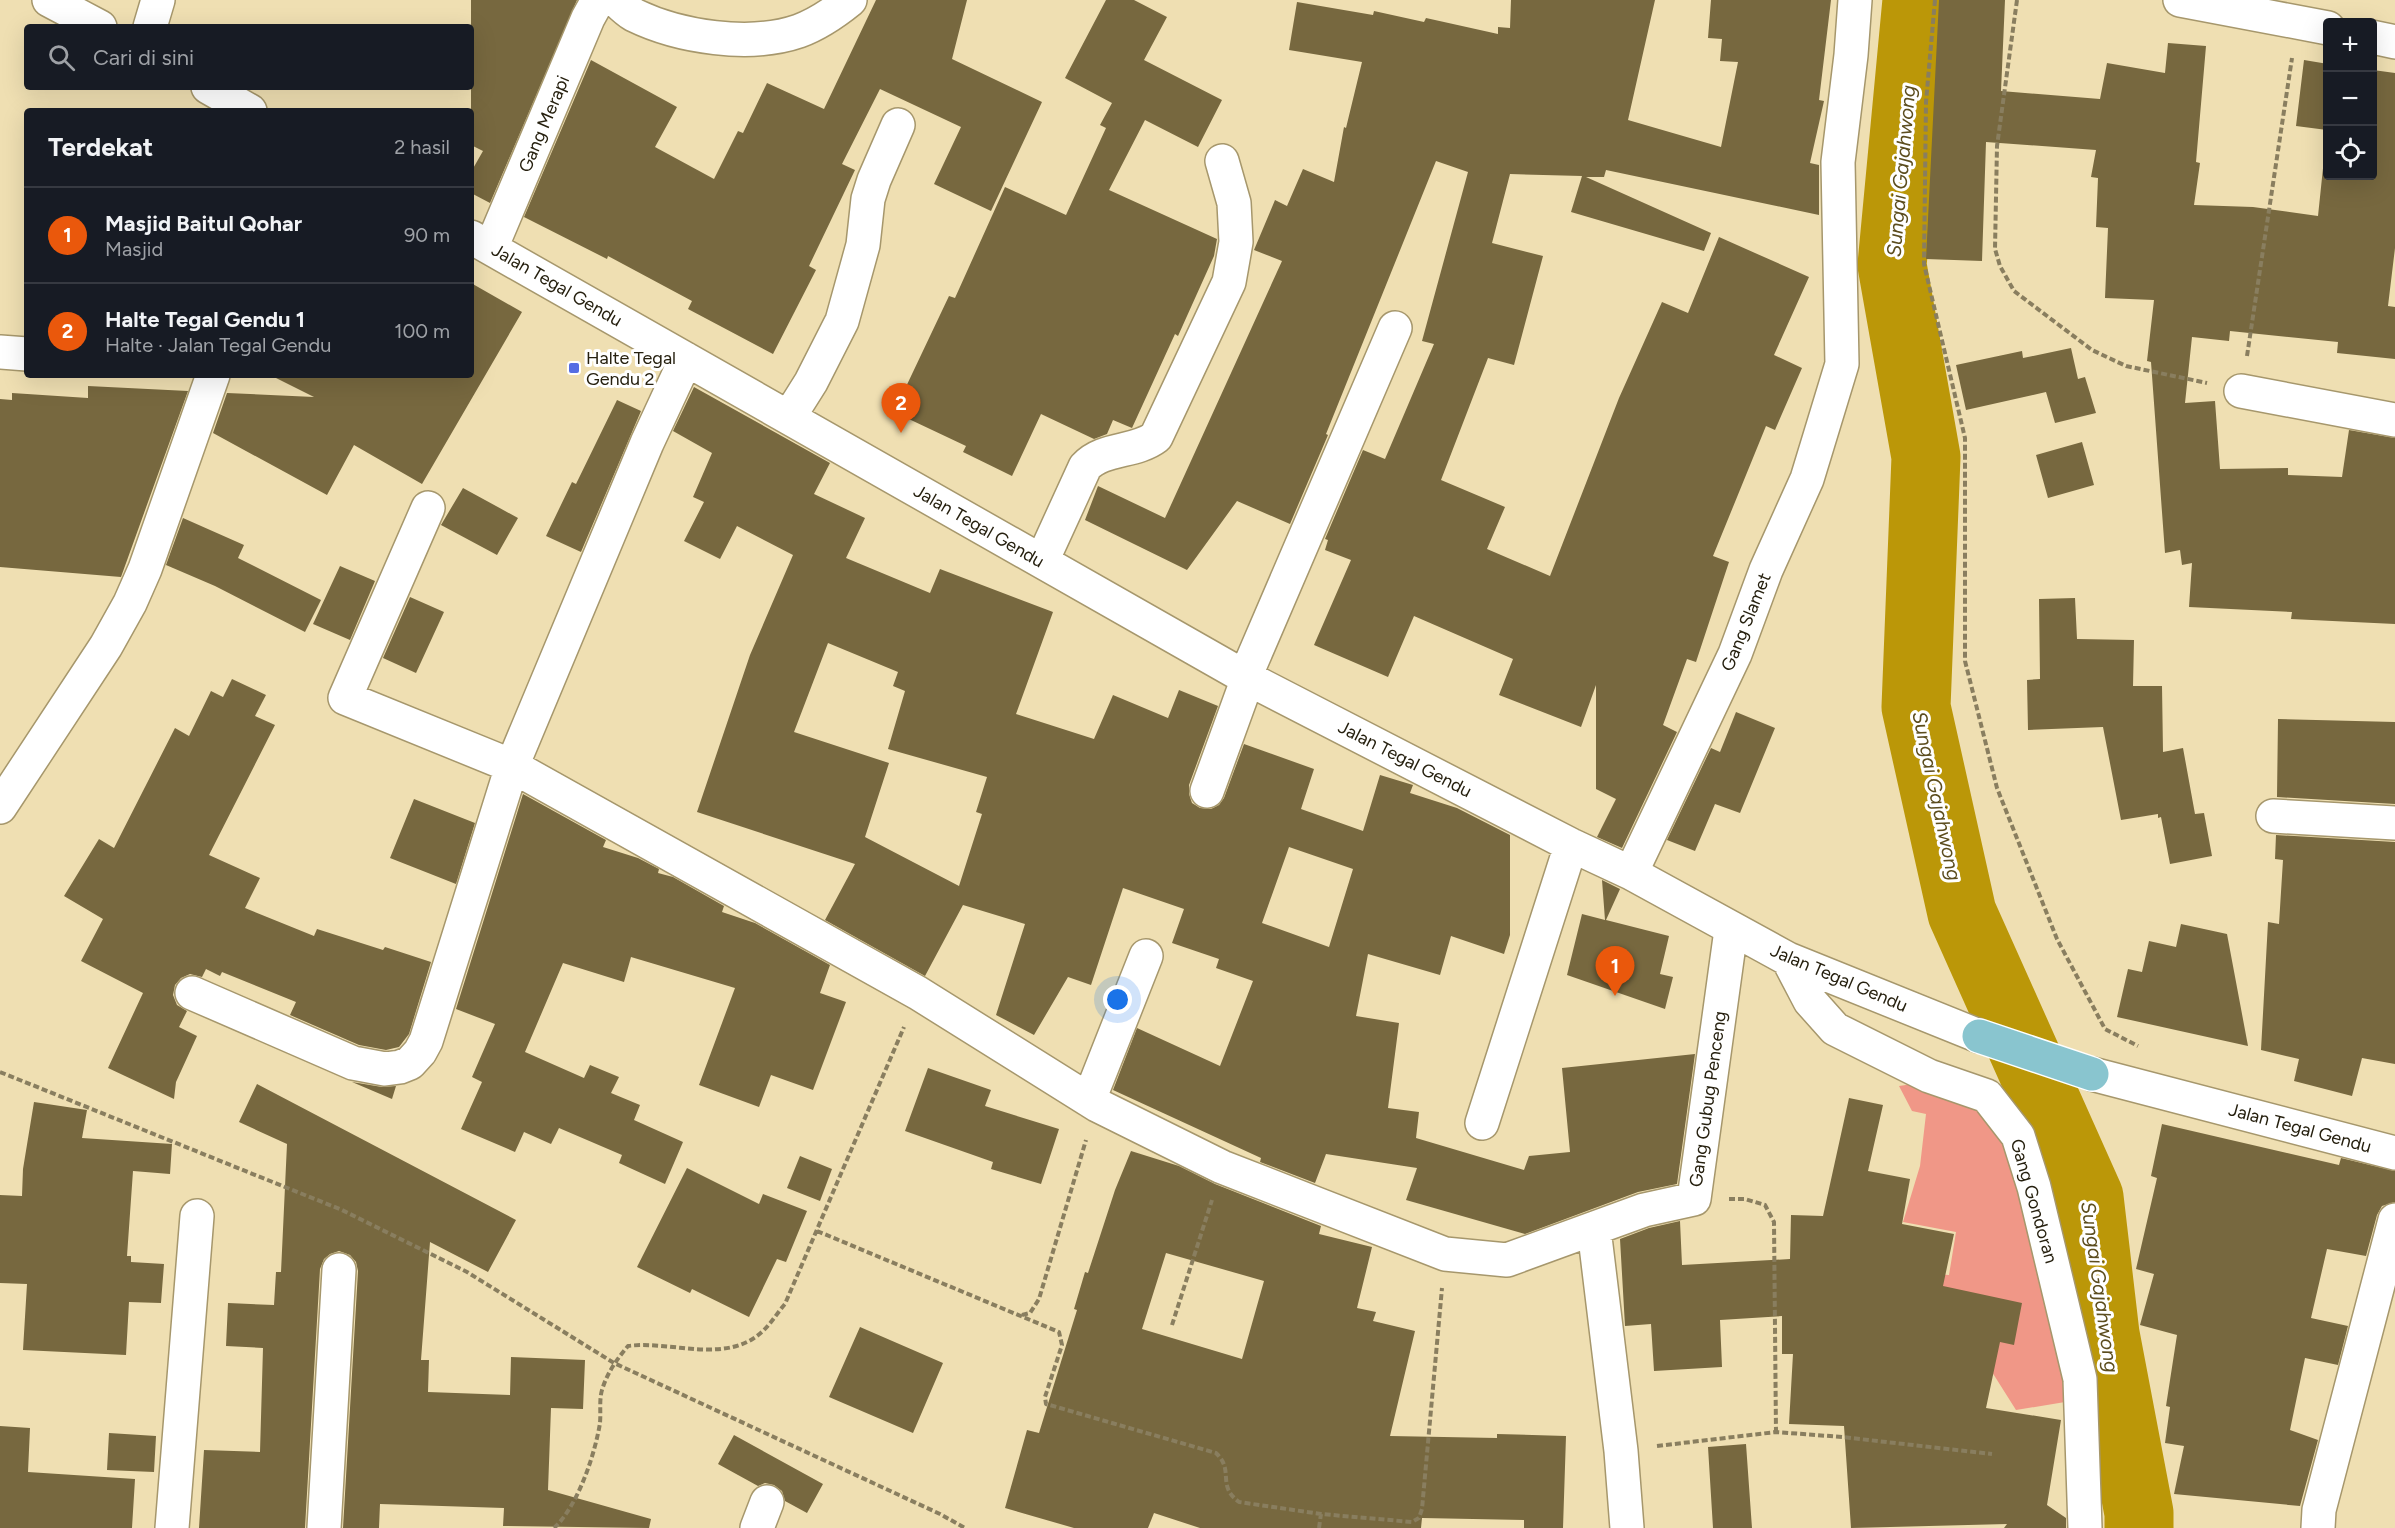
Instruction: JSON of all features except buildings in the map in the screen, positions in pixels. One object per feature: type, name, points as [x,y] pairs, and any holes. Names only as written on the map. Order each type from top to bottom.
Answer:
[{"type":"main road","name":"Jalan Tegal Gendu","points":[[1979,1036],[2092,1074]]},
{"type":"street","points":[[50,0],[94,24]]},
{"type":"street","points":[[151,24],[158,0]]},
{"type":"street","name":"Gang Merapi","points":[[481,243],[598,0]]},
{"type":"street","points":[[616,0],[631,14],[679,32],[764,39],[798,31],[830,16],[850,0]]},
{"type":"street","name":"Gang Slamet","points":[[1631,873],[1735,654],[1766,570],[1807,479],[1842,364],[1838,162],[1855,0]]},
{"type":"street","points":[[2180,0],[2312,25]]},
{"type":"street","points":[[2377,38],[2395,42]]},
{"type":"street","points":[[213,90],[245,108]]},
{"type":"street","points":[[789,417],[811,382],[842,321],[863,244],[868,199],[898,125]]},
{"type":"street","points":[[1042,561],[1085,467],[1100,456],[1139,447],[1156,437],[1229,282],[1236,242],[1234,203],[1222,160]]},
{"type":"street","name":"Jalan Tegal Gendu","points":[[481,243],[1246,677],[1571,845],[1631,873],[1788,960],[1979,1036]]},
{"type":"street","points":[[1207,792],[1246,677],[1395,328]]},
{"type":"street","points":[[0,352],[24,354]]},
{"type":"street","points":[[192,993],[352,1063],[385,1068],[400,1067],[410,1063],[420,1052],[426,1041],[512,766],[638,465],[686,359]]},
{"type":"street","points":[[0,807],[106,646],[130,603],[145,569],[212,378]]},
{"type":"street","points":[[2241,391],[2395,420]]},
{"type":"street","name":"Gang Gubug Penceng","points":[[428,508],[345,698],[512,766],[918,993],[1093,1102],[1222,1167],[1445,1254],[1507,1260],[1644,1210],[1694,1199],[1731,930]]},
{"type":"street","points":[[2273,816],[2395,823]]},
{"type":"street","points":[[1482,1123],[1571,845]]},
{"type":"street","points":[[1093,1102],[1146,956]]},
{"type":"street","name":"Gang Gondoran","points":[[1788,960],[1810,1001],[1835,1029],[1929,1076],[1987,1096],[2018,1136],[2034,1187],[2080,1379],[2085,1528]]},
{"type":"street","name":"Jalan Tegal Gendu","points":[[2092,1074],[2395,1153]]},
{"type":"street","points":[[172,1528],[197,1216]]},
{"type":"street","points":[[2318,1528],[2319,1510],[2395,1220]]},
{"type":"street","points":[[1594,1229],[1621,1451],[1626,1528]]},
{"type":"street","points":[[324,1528],[339,1270]]},
{"type":"path","points":[[1935,0],[1926,102],[1924,264],[1965,438],[1965,661],[1997,788],[2057,939],[2105,1029],[2148,1051]]},
{"type":"path","points":[[2016,0],[1996,146],[1995,249],[2000,266],[2014,291],[2092,350],[2126,366],[2241,391],[2312,25]]},
{"type":"path","points":[[554,1528],[562,1521],[592,1462],[600,1420],[602,1390],[614,1363],[628,1346],[648,1343],[700,1351],[738,1346],[763,1331],[785,1304],[918,993]]},
{"type":"path","points":[[0,1072],[342,1210],[467,1272],[614,1363],[940,1514],[965,1528]]},
{"type":"path","points":[[1021,1315],[1030,1313],[1039,1299],[1093,1102]]},
{"type":"path","points":[[1172,1325],[1222,1167]]},
{"type":"path","points":[[1694,1199],[1745,1199],[1765,1205],[1774,1222],[1776,1432]]},
{"type":"path","points":[[817,1231],[1059,1332],[1062,1345],[1045,1397],[1046,1404],[1216,1453],[1224,1460],[1227,1472],[1226,1488],[1230,1496],[1239,1502],[1321,1514],[1412,1522],[1419,1518],[1422,1509],[1445,1254]]},
{"type":"path","points":[[1621,1451],[1776,1432],[1992,1454]]},
{"type":"path","points":[[1319,1528],[1321,1514]]},
{"type":"shaded area","points":[[1959,1077],[2021,1154],[2071,1401],[2016,1410],[1992,1372],[1873,1270],[1949,1275],[1956,1232],[1903,1222],[1920,1166],[1926,1114],[1912,1111],[1899,1086]]},
{"type":"waterway","name":"Sungai Gajahwong","points":[[1917,0],[1892,265],[1926,457],[1916,707],[1962,913],[2089,1197],[2105,1334],[2139,1513],[2139,1528]]},
{"type":"place","name":"Halte Tegal Gendu 2","points":[[574,368]]},
{"type":"place","name":"Halte Tegal Gendu 1","points":[[901,433]]},
{"type":"place","name":"Masjid Baitul Qohar","points":[[1615,996]]}]
